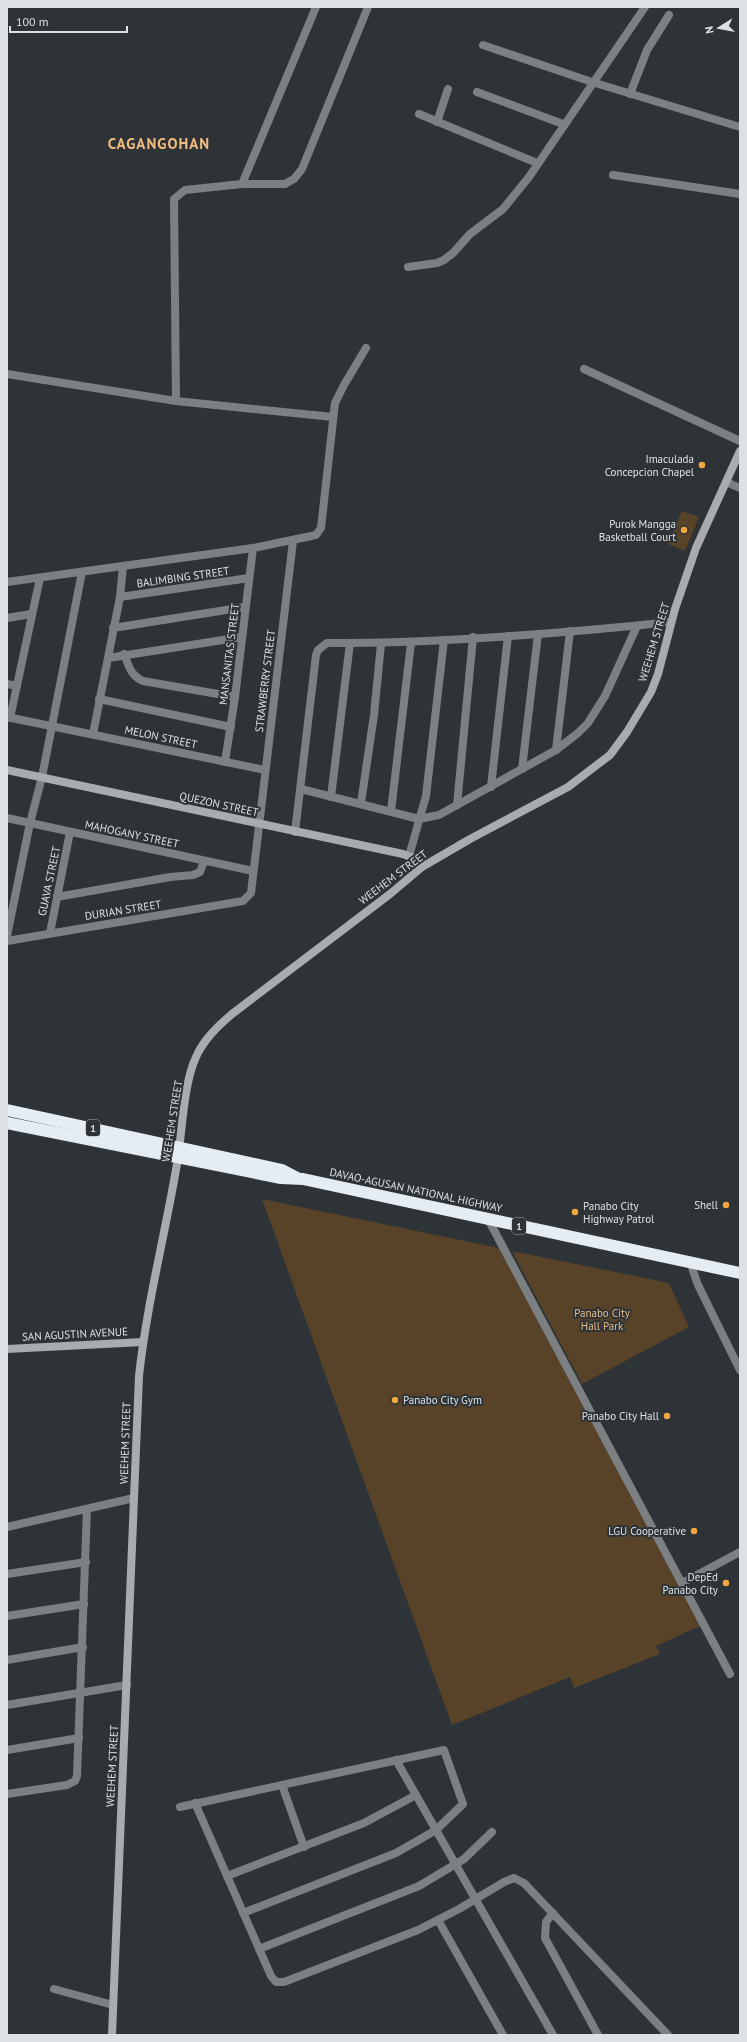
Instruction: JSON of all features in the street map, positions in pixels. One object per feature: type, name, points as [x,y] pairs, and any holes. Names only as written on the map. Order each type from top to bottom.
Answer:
[{"type":"highway","name":"DAVAO-AGUSAN NATIONAL HIGHWAY","points":[[7,1110],[281,1178],[298,1178],[740,1273]]},
{"type":"highway","name":"DAVAO-AGUSAN NATIONAL HIGHWAY","points":[[7,1123],[178,1153]]},
{"type":"street","points":[[242,184],[316,7]]},
{"type":"street","points":[[176,400],[174,199],[185,190],[242,184],[280,185],[290,183],[298,175],[368,7]]},
{"type":"street","points":[[408,267],[438,263],[453,253],[470,234],[508,204],[645,7]]},
{"type":"street","points":[[630,94],[647,50],[669,15]]},
{"type":"street","points":[[484,45],[592,82],[740,127]]},
{"type":"street","points":[[437,122],[448,89]]},
{"type":"street","points":[[477,92],[563,124]]},
{"type":"street","points":[[419,114],[537,163]]},
{"type":"street","points":[[612,175],[740,194]]},
{"type":"street","points":[[7,582],[253,548],[313,537],[321,528],[333,417],[336,403],[366,348]]},
{"type":"street","points":[[584,369],[740,441]]},
{"type":"street","points":[[7,374],[176,400],[333,417]]},
{"type":"street","name":"WEEHEM STREET","points":[[112,2035],[139,1376],[143,1342],[192,1068],[202,1045],[213,1031],[232,1014],[390,894],[422,867],[470,839],[568,787],[610,755],[628,732],[651,692],[658,674],[671,622],[696,548],[740,451]]},
{"type":"street","points":[[726,482],[740,488]]},
{"type":"street","name":"STRAWBERRY STREET","points":[[243,901],[250,893],[293,541]]},
{"type":"street","name":"MANSANITAS STREET","points":[[225,762],[235,698],[253,548]]},
{"type":"street","points":[[93,734],[120,597],[123,566]]},
{"type":"street","points":[[7,936],[30,823],[42,777],[82,572]]},
{"type":"street","points":[[9,717],[40,578]]},
{"type":"street","name":"BALIMBING STREET","points":[[120,597],[249,578]]},
{"type":"street","points":[[114,628],[245,607]]},
{"type":"street","points":[[7,618],[31,614]]},
{"type":"street","points":[[295,832],[318,650],[327,643],[411,643],[473,637],[570,632],[671,622]]},
{"type":"street","points":[[301,789],[361,803],[419,819],[439,815],[556,750],[578,733],[588,723],[612,682],[637,626]]},
{"type":"street","points":[[556,750],[570,632]]},
{"type":"street","points":[[522,769],[538,634]]},
{"type":"street","points":[[491,787],[508,636]]},
{"type":"street","points":[[108,658],[124,654],[242,637]]},
{"type":"street","points":[[457,805],[473,637]]},
{"type":"street","points":[[409,856],[419,819],[424,808],[426,796],[444,640]]},
{"type":"street","points":[[331,797],[350,643]]},
{"type":"street","points":[[391,811],[411,643]]},
{"type":"street","points":[[361,803],[374,714],[381,644]]},
{"type":"street","points":[[124,654],[130,672],[134,676],[143,680],[235,698]]},
{"type":"street","points":[[7,684],[17,686]]},
{"type":"street","points":[[99,699],[231,727]]},
{"type":"street","name":"MELON STREET","points":[[9,717],[265,770]]},
{"type":"street","name":"QUEZON STREET","points":[[7,770],[409,856],[422,867]]},
{"type":"street","name":"MAHOGANY STREET","points":[[7,818],[253,871]]},
{"type":"street","name":"GUAVA STREET","points":[[50,933],[70,832]]},
{"type":"street","points":[[57,897],[170,877],[193,875],[200,872],[204,861]]},
{"type":"street","name":"DURIAN STREET","points":[[7,941],[243,901]]},
{"type":"street","points":[[488,1219],[730,1674]]},
{"type":"street","points":[[690,1262],[701,1290],[740,1370]]},
{"type":"street","name":"SAN AGUSTIN AVENUE","points":[[7,1349],[143,1342]]},
{"type":"street","points":[[7,1527],[134,1498]]},
{"type":"street","points":[[7,1794],[67,1785],[75,1781],[78,1772],[87,1509]]},
{"type":"street","points":[[682,1583],[740,1552]]},
{"type":"street","points":[[7,1574],[86,1562]]},
{"type":"street","points":[[7,1616],[84,1604]]},
{"type":"street","points":[[7,1660],[83,1647]]},
{"type":"street","points":[[7,1705],[127,1685]]},
{"type":"street","points":[[7,1750],[79,1738]]},
{"type":"street","points":[[180,1807],[444,1750],[463,1804],[436,1830],[384,1858],[243,1913]]},
{"type":"street","points":[[396,1760],[553,2035]]},
{"type":"street","points":[[282,1785],[304,1847]]},
{"type":"street","points":[[227,1876],[364,1823],[416,1795]]},
{"type":"street","points":[[195,1803],[271,1976],[279,1983],[399,1938],[438,1920],[476,1900],[504,1882],[514,1878],[524,1883],[668,2035]]},
{"type":"street","points":[[259,1949],[401,1894],[456,1865],[472,1853],[492,1832]]},
{"type":"street","points":[[553,1913],[546,1922],[545,1938],[598,2035]]},
{"type":"street","points":[[438,1920],[503,2035]]},
{"type":"street","points":[[54,1990],[113,2005]]},
{"type":"green space","name":"Purok Mangga Basketball Court","points":[[682,511],[699,517],[685,551],[668,544]]},
{"type":"green space","points":[[262,1199],[499,1248],[700,1626],[656,1646],[660,1654],[574,1688],[570,1677],[452,1725]]},
{"type":"green space","name":"Panabo City Hall Park","points":[[512,1251],[669,1283],[689,1327],[582,1384]]},
{"type":"place","name":"Imaculada Concepcion Chapel","points":[[702,465]]},
{"type":"place","name":"Purok Mangga Basketball Court","points":[[684,530]]},
{"type":"place","name":"Shell","points":[[726,1205]]},
{"type":"place","name":"Panabo City Highway Patrol","points":[[575,1212]]},
{"type":"place","name":"Panabo City Gym","points":[[395,1400]]},
{"type":"place","name":"Panabo City Hall","points":[[667,1416]]},
{"type":"place","name":"LGU Cooperative","points":[[694,1531]]},
{"type":"place","name":"DepEd Panabo City","points":[[726,1583]]},
{"type":"district","name":"CAGANGOHAN","points":[[159,144]]}]
